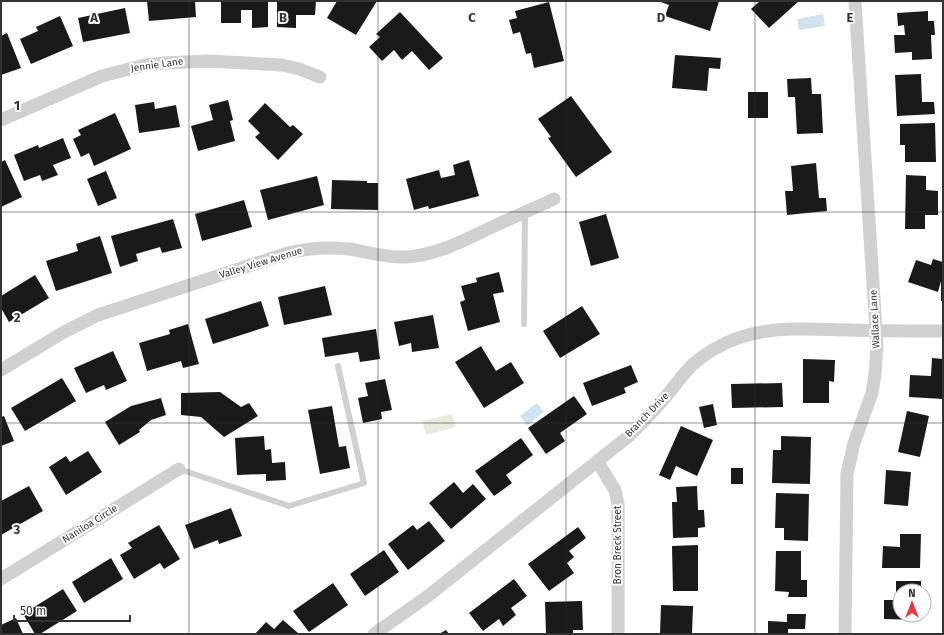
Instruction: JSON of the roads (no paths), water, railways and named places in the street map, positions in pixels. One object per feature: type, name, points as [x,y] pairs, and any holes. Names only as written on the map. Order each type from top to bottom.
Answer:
[{"type":"street","name":"Wallace Lane","points":[[845,634],[847,474],[854,443],[872,394],[877,346],[855,1]]},
{"type":"street","name":"Jennie Lane","points":[[1,120],[102,76],[158,64],[192,61],[282,65],[295,67],[320,77]]},
{"type":"street","name":"Valley View Avenue","points":[[1,370],[64,332],[98,315],[288,253],[300,250],[324,248],[350,250],[394,257],[423,255],[455,245],[554,199]]},
{"type":"street","name":"Branch Drive","points":[[374,634],[428,596],[640,426],[697,361],[724,344],[742,336],[769,330],[784,329],[943,331]]},
{"type":"street","name":"Bron Breck Street","points":[[596,461],[615,490],[618,504],[618,634]]},
{"type":"street","name":"Naniloa Circle","points":[[1,579],[179,469]]},
{"type":"lane","points":[[524,324],[525,212]]},
{"type":"lane","points":[[179,469],[290,506],[364,483],[338,366]]},
{"type":"water","points":[[823,14],[825,26],[799,30],[797,19]]},
{"type":"water","points":[[537,403],[544,412],[527,425],[520,416]]}]
